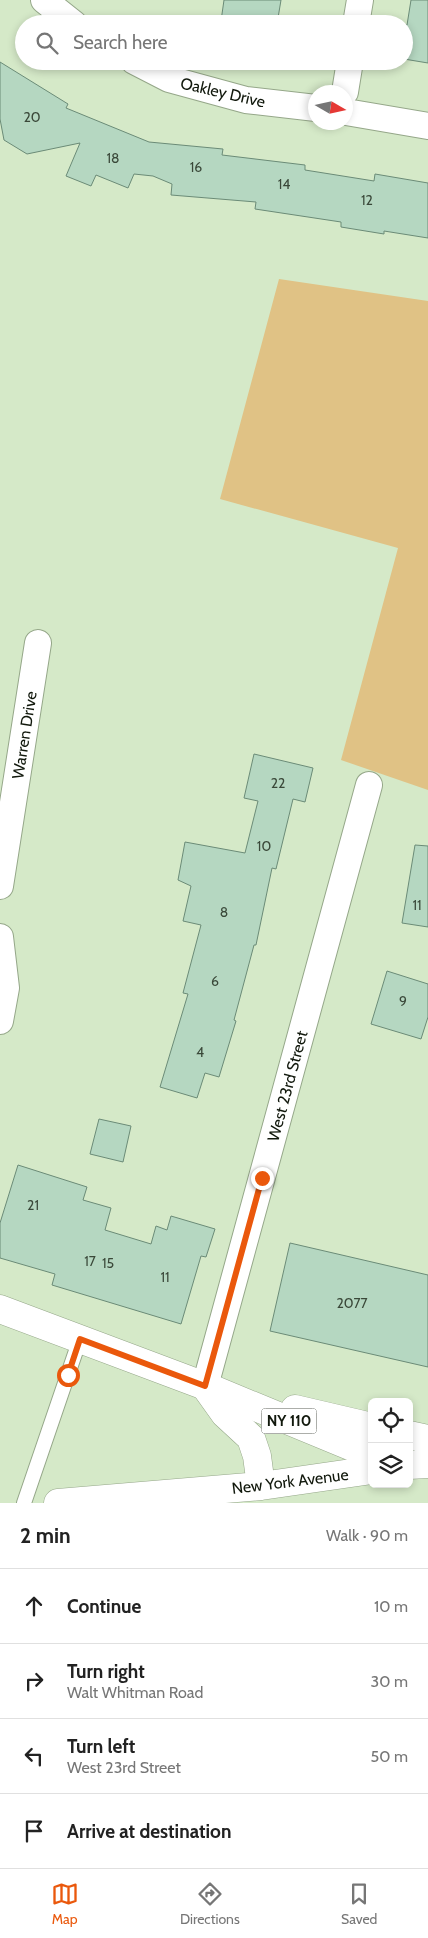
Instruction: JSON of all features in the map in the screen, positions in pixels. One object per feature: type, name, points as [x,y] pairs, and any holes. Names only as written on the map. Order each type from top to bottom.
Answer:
[{"type":"main road","name":"NY 110","points":[[0,1309],[205,1386],[368,1454]]},
{"type":"main road","name":"NY 110","points":[[205,1386],[368,1426]]},
{"type":"main road","points":[[205,1386],[225,1414],[252,1438],[257,1456],[261,1495]]},
{"type":"main road","points":[[413,1436],[428,1438]]},
{"type":"main road","points":[[413,1465],[428,1464]]},
{"type":"main road","name":"New York Avenue","points":[[58,1503],[261,1495],[368,1471]]},
{"type":"street","points":[[44,0],[63,15]]},
{"type":"street","points":[[358,15],[360,0]]},
{"type":"street","name":"Oakley Drive","points":[[151,70],[168,79],[246,100],[308,107]]},
{"type":"street","points":[[346,85],[349,70]]},
{"type":"street","points":[[353,113],[428,126]]},
{"type":"street","name":"Warren Drive","points":[[0,886],[38,643]]},
{"type":"street","name":"West 23rd Street","points":[[205,1386],[369,785]]},
{"type":"street","points":[[0,937],[6,988],[0,1021]]},
{"type":"lane","points":[[24,1503],[80,1339]]},
{"type":"shaded area","points":[[279,279],[428,301],[428,790],[341,760],[398,548],[220,499]]},
{"type":"building","points":[[224,0],[281,0],[278,15],[222,15]]},
{"type":"building","points":[[411,0],[428,0],[428,63],[413,60],[413,15],[409,15]]},
{"type":"building","points":[[0,62],[68,104],[66,108],[149,142],[223,149],[222,155],[305,165],[305,170],[374,181],[375,174],[428,183],[428,238],[384,231],[384,234],[341,227],[341,222],[255,209],[256,202],[171,195],[172,184],[153,176],[134,174],[128,188],[96,175],[91,186],[66,176],[80,143],[27,154],[4,140],[0,119]]},
{"type":"building","points":[[254,754],[313,768],[305,802],[293,799],[276,869],[272,868],[256,945],[254,945],[234,1020],[236,1021],[219,1077],[205,1073],[197,1098],[160,1087],[188,994],[183,993],[201,925],[183,921],[191,886],[178,880],[185,842],[245,853],[258,801],[244,798]]},
{"type":"building","points":[[415,845],[428,846],[428,927],[402,923]]},
{"type":"building","points":[[387,971],[428,984],[428,1017],[421,1039],[371,1024]]},
{"type":"building","points":[[99,1119],[131,1126],[123,1162],[90,1154]]},
{"type":"building","points":[[18,1165],[87,1187],[83,1200],[111,1208],[105,1230],[151,1244],[156,1226],[167,1230],[171,1216],[215,1229],[206,1257],[201,1256],[181,1324],[52,1285],[55,1274],[0,1258],[0,1223]]},
{"type":"building","points":[[290,1243],[428,1275],[428,1367],[270,1331]]},
{"type":"route","points":[[68,1375],[80,1339],[205,1386],[262,1178]]}]
